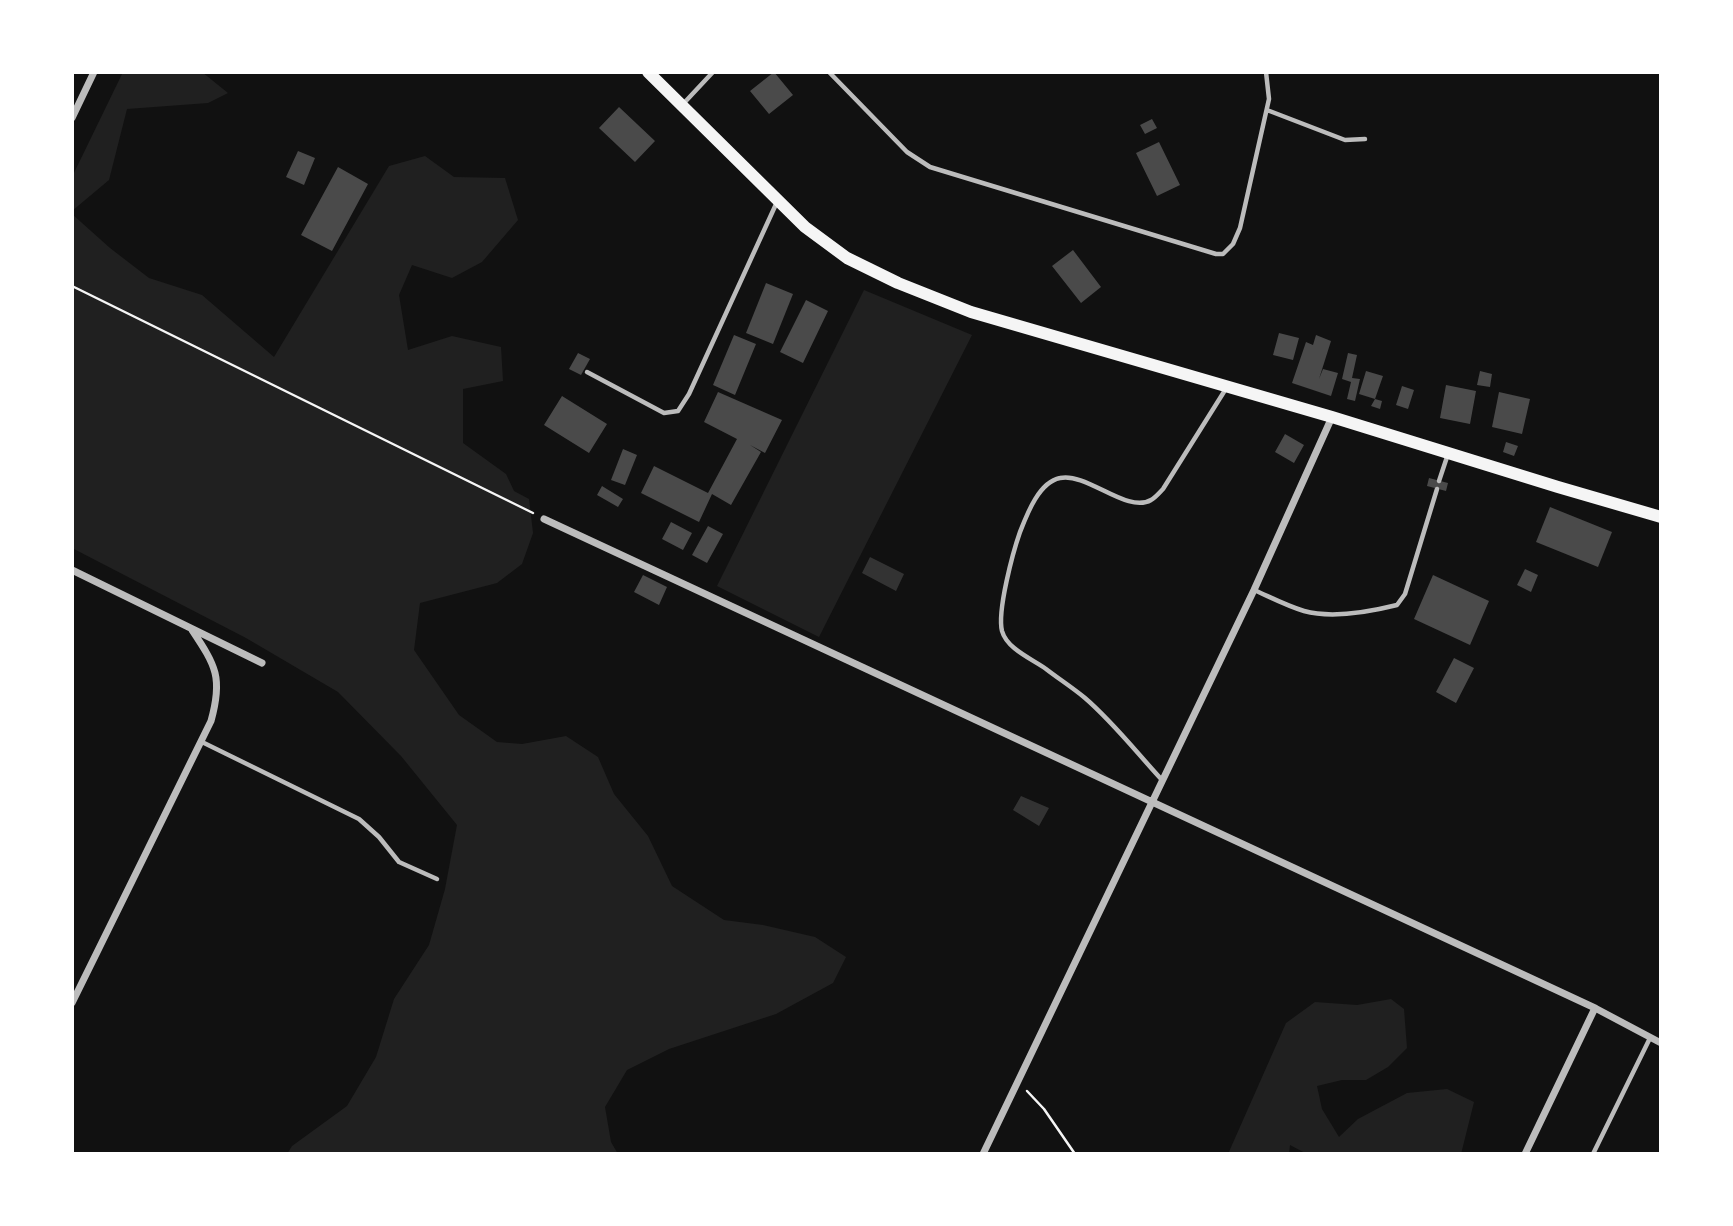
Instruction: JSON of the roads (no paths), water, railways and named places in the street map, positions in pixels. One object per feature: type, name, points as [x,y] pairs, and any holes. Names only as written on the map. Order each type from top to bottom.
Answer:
[{"type":"main road","points":[[656,74],[681,106],[804,227],[847,258],[898,283],[971,312],[1332,417],[1661,517]]},
{"type":"street","points":[[72,118],[94,72]]},
{"type":"street","points":[[983,1154],[1254,590],[1332,417]]},
{"type":"street","points":[[544,519],[1153,800],[1594,1008],[1661,1043]]},
{"type":"street","points":[[72,570],[262,663]]},
{"type":"street","points":[[72,1003],[211,721],[218,694],[216,673],[192,630]]},
{"type":"street","points":[[1525,1154],[1594,1008]]},
{"type":"lane","points":[[681,106],[713,72]]},
{"type":"lane","points":[[828,72],[907,152],[930,167],[1216,254],[1223,254],[1228,250],[1240,228],[1269,99],[1266,72]]},
{"type":"lane","points":[[1267,110],[1345,140],[1365,139]]},
{"type":"lane","points":[[587,372],[664,413],[678,411],[689,394],[778,201]]},
{"type":"lane","points":[[1162,780],[1084,698],[1011,645],[1002,632],[1006,584],[1024,520],[1049,483],[1062,477],[1082,480],[1126,500],[1139,503],[1151,501],[1170,479],[1228,387]]},
{"type":"lane","points":[[1440,481],[1448,454]]},
{"type":"lane","points":[[1254,590],[1305,611],[1327,614],[1353,613],[1397,605],[1405,594],[1437,489]]},
{"type":"lane","points":[[201,742],[359,819],[370,827],[399,862],[437,879]]},
{"type":"lane","points":[[1593,1154],[1650,1037]]}]
